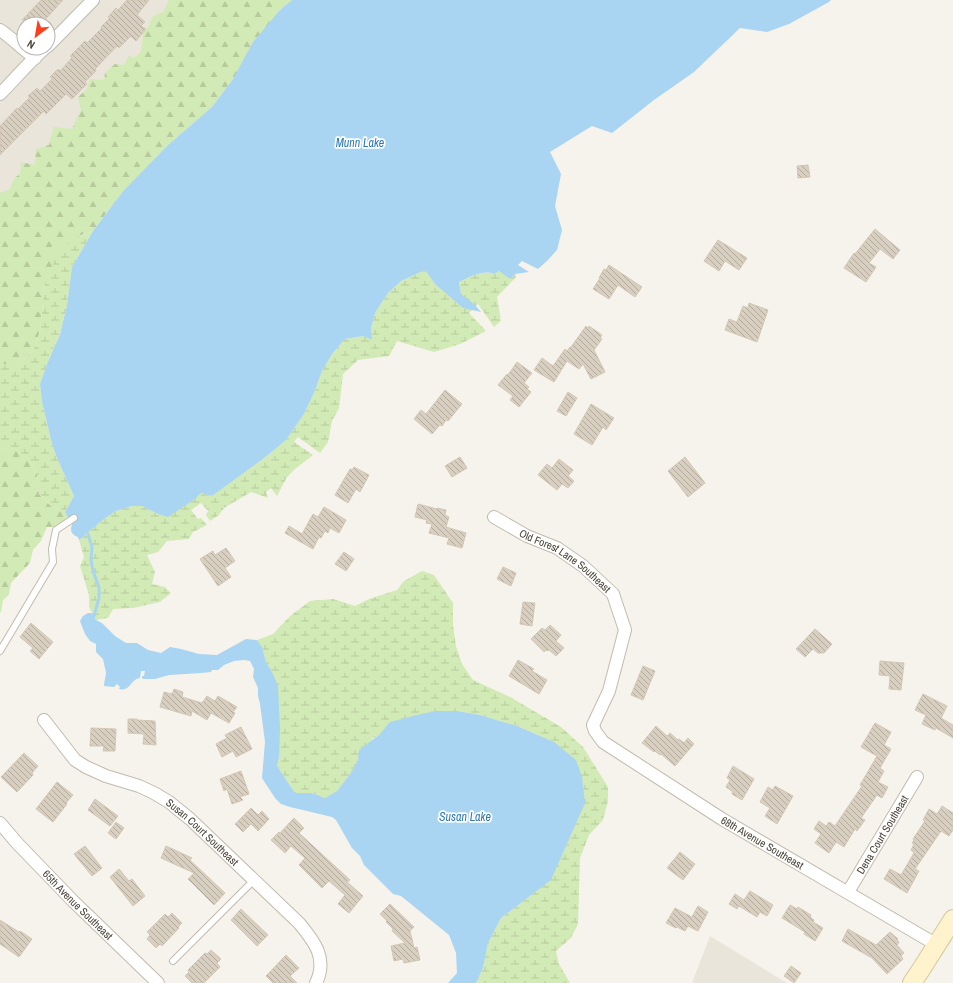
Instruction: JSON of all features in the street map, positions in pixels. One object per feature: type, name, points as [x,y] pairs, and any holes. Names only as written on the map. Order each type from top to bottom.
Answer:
[{"type":"street","points":[[56,38],[93,0]]},
{"type":"street","points":[[0,30],[12,38],[34,58]]},
{"type":"street","points":[[0,94],[36,56]]},
{"type":"street","name":"Old Forest Lane Southeast","points":[[494,517],[527,536],[564,552],[583,566],[613,594],[625,630],[609,691],[593,724],[595,731]]},
{"type":"street","name":"Susan Court Southeast","points":[[44,720],[75,760],[106,776],[146,789],[169,802],[190,819],[299,923],[317,947],[320,963],[319,978],[316,983]]},
{"type":"street","name":"68th Avenue Southeast","points":[[595,731],[603,742],[722,819],[937,945]]},
{"type":"street","name":"Dena Court Southeast","points":[[848,892],[917,777]]},
{"type":"street","name":"65th Avenue Southeast","points":[[0,823],[17,843],[73,901],[158,983]]},
{"type":"street","points":[[912,983],[953,919]]},
{"type":"lane","points":[[0,651],[53,562],[52,549],[56,530],[74,518]]},
{"type":"lane","points":[[174,960],[254,880]]},
{"type":"shaded area","points":[[0,0],[189,0],[0,209]]},
{"type":"shaded area","points":[[710,936],[787,983],[692,983]]},
{"type":"green space","points":[[169,0],[292,0],[281,9],[212,107],[168,145],[124,190],[93,231],[75,237],[45,283],[40,331],[35,347],[20,364],[0,364],[0,193],[10,189],[14,178],[20,174],[21,162],[35,165],[36,149],[49,145],[54,127],[72,129],[81,110],[78,97],[86,90],[90,79],[104,80],[105,73],[115,64],[124,65],[129,56],[135,58],[141,51],[143,34],[153,16],[163,12]]},
{"type":"green space","points":[[93,231],[72,267],[67,305],[60,333],[40,384],[42,402],[52,444],[74,496],[65,512],[51,506],[39,494],[37,473],[30,460],[10,446],[0,449],[0,364],[20,364],[35,347],[40,331],[45,283],[58,252],[75,237]]},
{"type":"green space","points":[[425,270],[435,284],[461,294],[459,282],[476,274],[485,272],[494,274],[499,271],[515,274],[516,277],[497,297],[501,321],[494,327],[478,304],[469,313],[486,331],[460,344],[434,352],[397,341],[389,356],[358,360],[343,374],[339,408],[332,421],[328,442],[320,453],[298,437],[294,442],[313,455],[287,477],[277,496],[271,488],[266,492],[268,498],[251,492],[224,508],[219,515],[210,521],[206,515],[208,511],[201,503],[191,510],[198,519],[201,518],[207,525],[193,532],[189,539],[167,541],[158,552],[147,555],[155,572],[152,584],[165,587],[171,593],[160,602],[133,608],[113,609],[108,618],[96,620],[89,607],[89,595],[80,566],[84,557],[79,540],[116,511],[132,506],[142,506],[158,514],[187,504],[201,493],[212,496],[263,459],[286,440],[304,414],[322,371],[332,354],[345,339],[363,336],[372,340],[371,328],[375,313],[388,293],[401,281]]},
{"type":"green space","points":[[10,446],[30,460],[37,473],[39,494],[51,506],[65,512],[68,517],[57,527],[47,527],[41,541],[33,550],[30,563],[11,583],[9,595],[3,600],[0,613],[0,449]]},
{"type":"green space","points":[[422,571],[434,575],[453,603],[453,625],[456,646],[462,664],[473,680],[510,697],[561,727],[583,747],[608,787],[608,801],[603,820],[589,835],[580,858],[578,924],[571,938],[556,951],[559,964],[570,983],[476,983],[483,968],[488,943],[501,918],[551,880],[554,742],[517,726],[480,715],[457,711],[435,711],[390,723],[380,734],[372,739],[350,774],[337,791],[325,798],[312,793],[295,793],[277,766],[279,757],[279,719],[272,672],[266,662],[262,647],[257,640],[273,634],[289,617],[310,601],[333,599],[355,606],[369,599],[397,590],[404,581]]},
{"type":"water","name":"Munn Lake","points":[[292,0],[831,0],[789,24],[767,32],[740,28],[694,72],[654,100],[612,133],[592,126],[550,152],[561,174],[555,206],[562,230],[557,250],[538,269],[522,261],[518,265],[529,272],[515,274],[510,279],[499,271],[494,274],[485,272],[476,274],[459,282],[461,294],[474,304],[481,312],[463,308],[435,284],[425,270],[401,281],[388,293],[375,313],[371,328],[372,340],[363,336],[345,339],[332,354],[322,371],[304,414],[286,440],[263,459],[212,496],[201,493],[195,499],[168,517],[142,506],[132,506],[116,511],[79,540],[78,537],[72,532],[72,524],[65,512],[74,496],[52,444],[42,402],[40,384],[60,334],[67,305],[72,267],[93,231],[124,190],[168,145],[212,107],[233,79],[253,42],[281,9]]},
{"type":"water","name":"Susan Lake","points":[[88,613],[92,613],[96,620],[102,623],[115,636],[126,643],[137,643],[148,650],[161,653],[170,647],[199,654],[217,655],[246,639],[257,640],[262,647],[266,662],[278,686],[280,730],[279,757],[277,766],[295,793],[312,793],[325,798],[337,791],[350,774],[358,760],[359,750],[380,734],[390,722],[435,711],[457,711],[480,715],[517,726],[554,742],[576,760],[582,777],[585,803],[551,880],[501,918],[488,943],[483,968],[476,983],[448,983],[457,973],[456,953],[449,935],[401,896],[393,894],[364,865],[360,856],[352,848],[336,820],[332,817],[281,804],[275,798],[262,778],[265,742],[258,688],[253,677],[254,669],[250,661],[234,661],[224,665],[218,670],[212,670],[211,672],[169,675],[155,679],[143,679],[142,676],[144,676],[145,671],[141,671],[140,678],[134,681],[126,689],[119,689],[120,687],[117,684],[114,687],[104,686],[106,672],[103,659],[96,652],[96,644],[90,641],[85,634],[80,621],[83,616]]},
{"type":"building","points":[[41,0],[63,0],[48,16],[26,16]]},
{"type":"building","points":[[127,0],[149,0],[137,15],[145,22],[141,26],[146,29],[136,41],[131,36],[119,48],[117,46],[95,69],[96,71],[85,82],[87,84],[72,99],[66,94],[46,114],[44,111],[0,155],[0,126],[30,97],[28,96],[37,88],[40,91],[52,79],[50,77],[58,69],[60,71],[72,58],[70,56],[85,41],[87,43],[102,28],[101,27],[110,18],[108,17],[116,8],[118,10]]},
{"type":"building","points":[[808,165],[810,177],[798,178],[797,166]]},
{"type":"building","points":[[875,229],[900,250],[893,259],[880,249],[869,263],[876,267],[866,282],[844,268],[854,253],[855,254]]},
{"type":"building","points":[[718,240],[747,258],[739,270],[725,261],[719,271],[704,261]]},
{"type":"building","points":[[609,265],[642,287],[635,297],[618,285],[609,299],[593,289],[604,269],[606,270]]},
{"type":"building","points":[[749,303],[768,310],[757,342],[725,330],[729,319],[737,322],[743,306],[748,308]]},
{"type":"building","points":[[586,326],[588,328],[589,326],[602,335],[600,338],[602,339],[594,350],[605,372],[591,379],[583,364],[579,369],[567,361],[554,382],[534,370],[542,358],[553,366],[565,349],[567,351],[571,347]]},
{"type":"building","points":[[517,362],[532,373],[524,383],[529,387],[527,389],[531,392],[519,407],[510,400],[513,396],[498,385],[507,374],[508,375]]},
{"type":"building","points":[[445,390],[462,404],[448,421],[446,420],[442,426],[440,425],[432,434],[414,419],[421,410],[426,414]]},
{"type":"building","points":[[568,392],[577,398],[566,416],[557,411]]},
{"type":"building","points":[[591,404],[614,418],[606,430],[603,427],[592,445],[574,434]]},
{"type":"building","points":[[460,457],[467,468],[452,477],[445,466]]},
{"type":"building","points":[[685,457],[705,483],[688,497],[668,471]]},
{"type":"building","points":[[559,459],[573,470],[568,476],[574,481],[568,488],[562,484],[557,490],[538,475],[547,464],[552,468]]},
{"type":"building","points":[[354,467],[369,475],[360,492],[356,489],[348,503],[335,495],[350,469],[352,470]]},
{"type":"building","points":[[418,504],[446,510],[445,515],[449,517],[446,527],[466,533],[462,548],[447,544],[449,538],[429,533],[432,524],[426,523],[427,520],[415,517]]},
{"type":"building","points":[[324,507],[346,520],[339,533],[330,528],[328,533],[325,531],[321,538],[319,537],[313,549],[285,533],[289,526],[302,534],[313,514],[318,517]]},
{"type":"building","points":[[226,548],[235,561],[225,568],[231,577],[218,586],[200,559],[213,551],[215,555]]},
{"type":"building","points":[[344,552],[354,559],[346,571],[335,564]]},
{"type":"building","points":[[503,567],[516,573],[511,586],[497,579]]},
{"type":"building","points":[[523,602],[535,603],[532,626],[520,624]]},
{"type":"building","points":[[31,623],[53,642],[39,659],[30,651],[33,648],[20,637]]},
{"type":"building","points":[[550,625],[561,635],[556,641],[564,648],[556,656],[549,650],[544,652],[531,639],[542,628],[545,630]]},
{"type":"building","points":[[815,629],[832,644],[824,653],[818,653],[813,649],[805,657],[796,649]]},
{"type":"building","points":[[518,660],[534,669],[532,671],[547,680],[539,694],[509,676]]},
{"type":"building","points":[[880,661],[904,663],[901,690],[889,689],[890,676],[879,675]]},
{"type":"building","points":[[643,666],[655,671],[643,700],[631,695]]},
{"type":"building","points":[[174,689],[183,692],[182,697],[202,703],[207,696],[215,701],[218,696],[237,707],[233,712],[235,713],[229,723],[211,713],[207,720],[192,711],[191,716],[160,707],[164,692],[172,694]]},
{"type":"building","points":[[923,694],[947,706],[941,718],[953,725],[953,738],[936,728],[935,730],[922,724],[926,715],[915,710]]},
{"type":"building","points":[[128,719],[155,721],[156,745],[143,744],[144,734],[128,733]]},
{"type":"building","points":[[875,723],[891,732],[884,745],[891,749],[880,768],[884,771],[878,782],[888,787],[882,798],[877,795],[861,818],[865,820],[857,831],[855,829],[844,847],[836,842],[829,853],[815,843],[821,834],[814,829],[819,821],[826,826],[829,822],[835,826],[862,786],[860,785],[877,756],[861,747]]},
{"type":"building","points":[[656,726],[667,736],[670,733],[684,743],[688,738],[694,744],[675,766],[661,754],[660,755],[655,751],[654,752],[642,743]]},
{"type":"building","points":[[241,727],[252,749],[236,757],[233,751],[222,757],[216,744],[227,738],[225,735]]},
{"type":"building","points":[[91,728],[116,729],[115,751],[103,751],[104,746],[90,746]]},
{"type":"building","points":[[24,753],[38,766],[32,773],[33,775],[17,792],[1,777]]},
{"type":"building","points":[[733,766],[754,779],[742,800],[732,794],[733,792],[726,787],[730,780],[727,778]]},
{"type":"building","points":[[241,771],[249,794],[240,797],[243,800],[232,804],[227,789],[224,791],[220,779]]},
{"type":"building","points":[[57,782],[73,795],[53,822],[36,809]]},
{"type":"building","points":[[775,786],[793,796],[777,824],[765,816],[770,808],[760,802],[768,787],[773,790]]},
{"type":"building","points":[[95,799],[118,816],[110,826],[88,810]]},
{"type":"building","points":[[942,806],[953,813],[953,830],[949,836],[941,831],[915,869],[919,871],[907,893],[884,879],[890,869],[901,875],[914,853],[911,850],[914,844],[912,843],[914,840],[913,839],[925,821],[923,820],[929,809],[937,814]]},
{"type":"building","points":[[251,808],[258,815],[262,811],[269,819],[258,831],[251,824],[243,832],[235,824]]},
{"type":"building","points":[[294,818],[304,828],[299,833],[350,880],[347,882],[363,896],[349,913],[338,904],[345,895],[329,881],[322,888],[299,865],[305,858],[291,846],[285,853],[271,840]]},
{"type":"building","points":[[116,822],[124,828],[116,839],[108,833]]},
{"type":"building","points":[[85,846],[102,868],[92,876],[74,854]]},
{"type":"building","points":[[166,846],[192,858],[190,860],[225,893],[214,905],[188,879],[194,873],[161,858]]},
{"type":"building","points":[[680,852],[695,864],[683,880],[667,868]]},
{"type":"building","points":[[119,869],[129,881],[132,879],[145,896],[133,906],[110,877]]},
{"type":"building","points":[[750,891],[773,905],[767,916],[760,912],[757,917],[739,906],[737,909],[729,904],[735,894],[744,900]]},
{"type":"building","points":[[390,904],[414,927],[410,931],[414,948],[417,947],[420,960],[404,963],[403,959],[394,961],[391,946],[405,943],[392,931],[393,929],[380,914]]},
{"type":"building","points":[[790,905],[797,909],[798,907],[811,915],[810,917],[814,920],[813,922],[823,928],[815,941],[804,934],[805,932],[782,918]]},
{"type":"building","points":[[698,906],[708,912],[698,931],[688,926],[685,931],[666,923],[675,908],[692,917]]},
{"type":"building","points":[[241,909],[268,935],[257,946],[231,920]]},
{"type":"building","points":[[172,913],[182,923],[162,946],[160,944],[156,948],[147,939],[150,935],[147,932],[165,914],[168,917]]},
{"type":"building","points":[[0,920],[32,939],[19,957],[0,944]]},
{"type":"building","points":[[848,929],[876,945],[890,932],[898,939],[897,940],[899,942],[897,945],[904,953],[901,956],[903,959],[887,974],[872,958],[842,941]]},
{"type":"building","points":[[211,950],[221,959],[217,963],[220,967],[204,983],[192,983],[185,976],[189,972],[188,970],[205,953],[207,954]]},
{"type":"building","points":[[286,955],[299,968],[290,976],[297,983],[273,983],[266,976]]},
{"type":"building","points":[[791,966],[801,973],[794,983],[784,976]]},
{"type":"waterway","points":[[88,534],[92,547],[91,560],[93,571],[99,587],[99,598],[94,616]]}]
